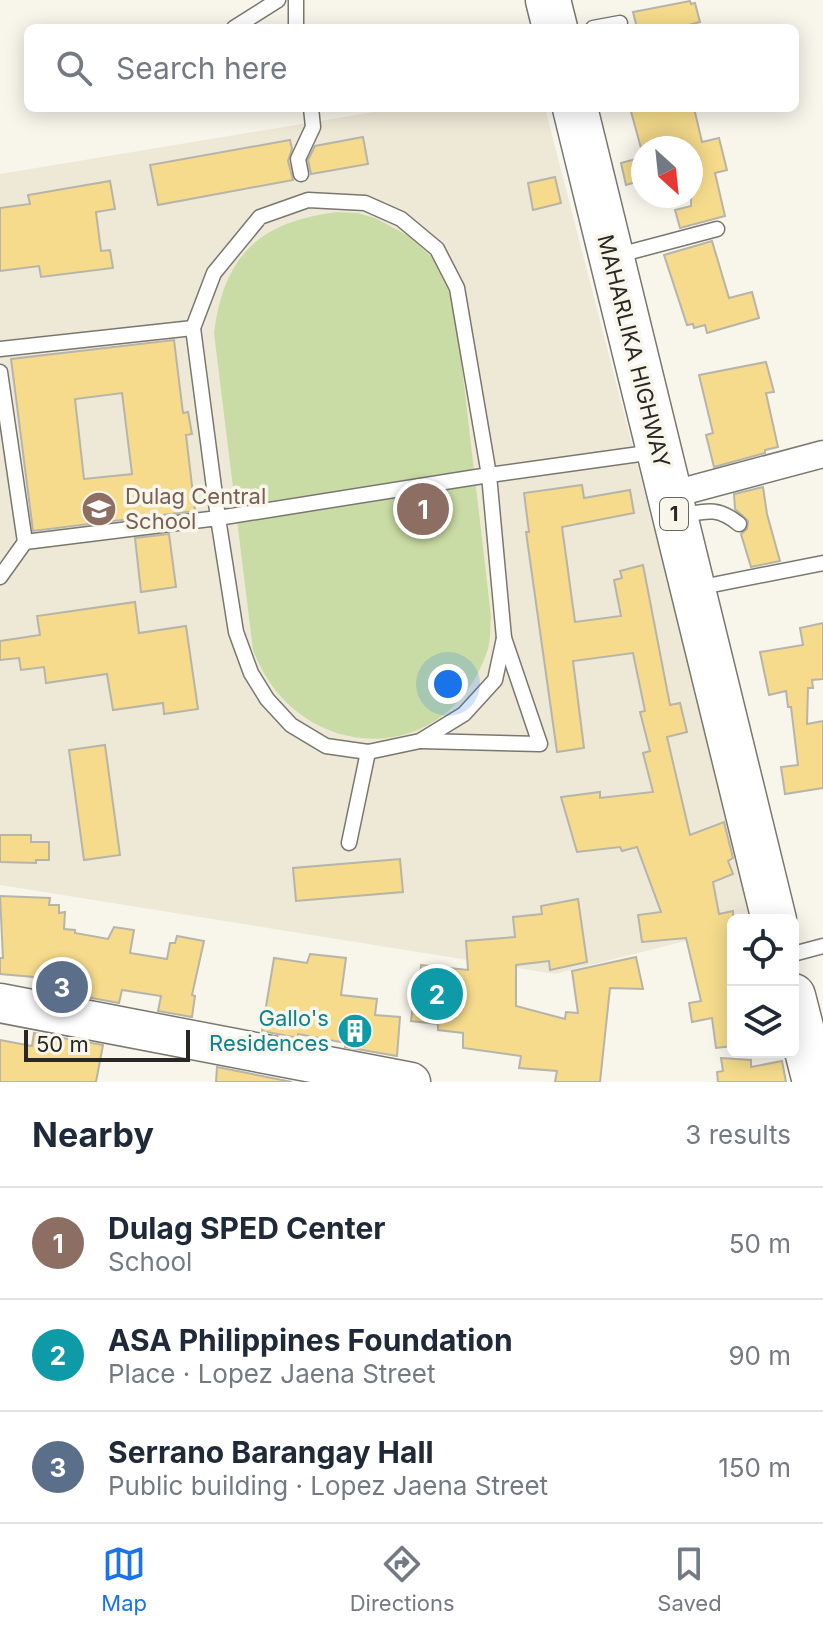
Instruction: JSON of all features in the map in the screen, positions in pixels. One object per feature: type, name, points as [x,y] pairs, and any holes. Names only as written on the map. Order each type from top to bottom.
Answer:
[{"type":"highway","points":[[548,0],[554,24]]},
{"type":"highway","name":"MAHARLIKA HIGHWAY","points":[[576,112],[773,914]]},
{"type":"highway","points":[[799,1019],[815,1082]]},
{"type":"street","points":[[672,506],[823,454]]},
{"type":"street","points":[[0,1003],[411,1082]]},
{"type":"lane","points":[[240,24],[278,0]]},
{"type":"lane","points":[[296,0],[296,24]]},
{"type":"lane","points":[[615,24],[620,23]]},
{"type":"lane","points":[[301,174],[298,159],[313,127],[311,112]]},
{"type":"lane","points":[[308,200],[365,203],[401,219],[437,249],[457,288],[489,475],[504,638],[540,744],[420,741],[368,752],[326,746],[291,725],[267,699],[251,673],[236,632],[193,328],[214,273],[260,217],[308,200]]},
{"type":"lane","points":[[611,257],[717,229]]},
{"type":"lane","points":[[0,349],[193,328]]},
{"type":"lane","points":[[0,372],[7,461],[25,542]]},
{"type":"lane","points":[[0,577],[25,542],[218,518],[659,451]]},
{"type":"lane","points":[[672,506],[724,512],[739,524]]},
{"type":"lane","points":[[693,589],[823,563]]},
{"type":"lane","points":[[420,741],[464,714],[495,680],[504,638]]},
{"type":"lane","points":[[349,843],[368,752]]},
{"type":"lane","points":[[799,952],[823,946]]},
{"type":"shaded area","points":[[374,112],[546,112],[753,914],[727,914],[727,931],[555,974],[0,885],[0,174]]},
{"type":"green space","points":[[337,212],[375,218],[407,235],[431,256],[450,294],[460,350],[491,616],[487,652],[467,691],[439,718],[406,734],[371,739],[335,733],[302,716],[274,688],[253,650],[214,333],[226,283],[250,247],[286,224]]},
{"type":"building","points":[[690,1],[691,4],[695,3],[700,22],[636,24],[633,12]]},
{"type":"building","points":[[631,112],[695,112],[701,136],[638,136]]},
{"type":"building","points":[[363,137],[368,164],[311,174],[308,160],[315,146]]},
{"type":"building","points":[[719,138],[727,170],[715,173],[725,216],[680,228],[675,210],[703,208],[703,142]]},
{"type":"building","points":[[290,140],[292,149],[288,161],[293,180],[158,205],[150,165]]},
{"type":"building","points":[[631,160],[631,184],[626,185],[621,163]]},
{"type":"building","points":[[555,177],[561,203],[533,210],[528,183]]},
{"type":"building","points":[[110,181],[115,209],[96,212],[101,251],[110,250],[113,268],[41,277],[39,266],[0,271],[0,208],[30,204],[28,195]]},
{"type":"building","points":[[712,241],[729,298],[752,292],[759,318],[707,333],[705,325],[694,328],[693,324],[687,325],[664,255]]},
{"type":"building","points":[[174,340],[183,413],[188,412],[192,434],[186,435],[195,511],[33,531],[11,359]],"holes":[[[122,393],[132,474],[84,479],[75,399]]]},
{"type":"building","points":[[766,362],[774,392],[766,393],[778,447],[714,467],[706,435],[713,433],[699,375]]},
{"type":"building","points":[[582,485],[584,498],[630,490],[634,513],[562,527],[575,622],[621,616],[614,580],[622,578],[620,571],[643,565],[670,705],[680,703],[687,732],[667,737],[690,835],[724,822],[733,858],[728,861],[733,874],[713,882],[719,914],[733,911],[733,914],[727,914],[727,1047],[716,1048],[712,1018],[692,1022],[689,1003],[701,1001],[686,938],[642,942],[638,915],[661,912],[637,847],[622,851],[620,847],[577,852],[561,797],[600,792],[600,798],[653,792],[643,753],[650,751],[640,712],[645,711],[633,653],[573,661],[584,748],[557,752],[526,532],[529,532],[524,493]]},
{"type":"building","points":[[763,487],[780,561],[751,567],[741,534],[747,529],[748,521],[735,509],[734,494]]},
{"type":"building","points":[[169,534],[176,587],[141,592],[135,538]]},
{"type":"building","points":[[135,602],[139,633],[186,626],[198,709],[164,714],[163,703],[113,710],[107,674],[46,683],[44,667],[21,670],[19,658],[0,660],[0,641],[40,635],[37,616]]},
{"type":"building","points":[[823,623],[823,679],[812,680],[813,688],[808,688],[807,724],[823,721],[823,788],[785,794],[781,767],[798,765],[791,707],[788,707],[786,691],[769,695],[760,652],[803,645],[800,628]]},
{"type":"building","points":[[105,745],[120,855],[84,860],[69,750]]},
{"type":"building","points":[[0,835],[31,835],[31,842],[49,842],[49,860],[36,860],[36,863],[0,862]]},
{"type":"building","points":[[400,859],[403,892],[296,901],[293,868]]},
{"type":"building","points":[[0,896],[50,898],[49,905],[59,905],[59,913],[65,912],[64,929],[75,930],[75,933],[108,939],[114,927],[134,930],[130,953],[167,959],[170,943],[175,943],[177,936],[204,941],[192,995],[195,996],[192,1017],[158,1011],[161,996],[122,990],[119,1003],[54,991],[56,979],[0,974],[0,958],[3,958]]},
{"type":"building","points":[[578,899],[587,962],[550,970],[549,961],[516,965],[516,1006],[565,1019],[566,1012],[578,1013],[572,971],[636,957],[643,989],[610,988],[600,1082],[555,1082],[557,1071],[519,1068],[521,1056],[463,1048],[463,1033],[438,1030],[438,1024],[411,1021],[415,989],[419,990],[421,965],[468,970],[466,941],[515,937],[513,917],[542,914],[541,906]]},
{"type":"building","points":[[310,954],[346,958],[341,995],[377,999],[375,1015],[400,1017],[397,1056],[345,1047],[346,1043],[298,1034],[298,1038],[262,1031],[274,958],[307,963]]},
{"type":"building","points":[[34,1033],[103,1045],[96,1082],[0,1082],[0,1040],[32,1046]]},
{"type":"building","points":[[721,1058],[751,1060],[751,1067],[782,1061],[786,1082],[718,1082],[717,1072],[723,1071]]},
{"type":"building","points":[[217,1067],[292,1082],[216,1082]]},
{"type":"place","name":"Dulag Central School","points":[[99,509]]},
{"type":"place","name":"Dulag SPED Center","points":[[423,509]]},
{"type":"place","name":"Serrano Barangay Hall","points":[[62,987]]},
{"type":"place","name":"ASA Philippines Foundation","points":[[437,994]]},
{"type":"place","name":"Gallo's Residences","points":[[355,1031]]}]
